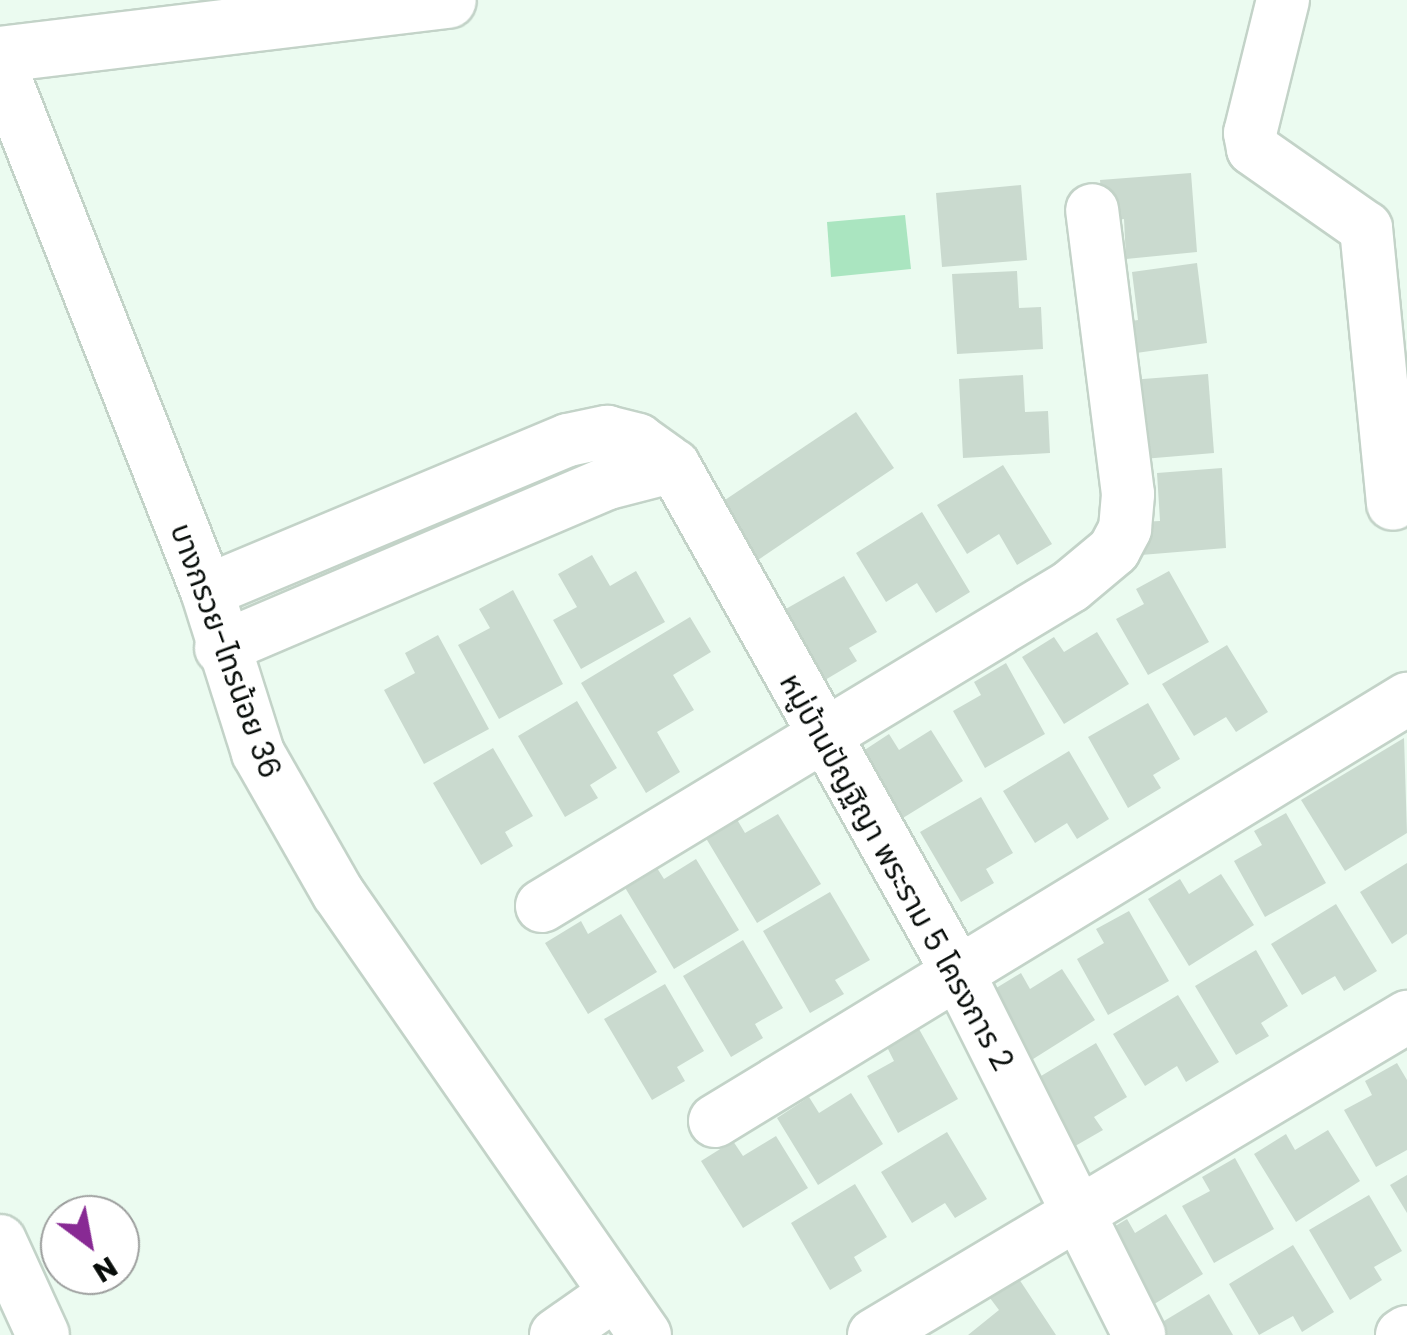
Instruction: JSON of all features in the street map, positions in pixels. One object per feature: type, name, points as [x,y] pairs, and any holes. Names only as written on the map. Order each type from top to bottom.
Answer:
[{"type":"main road","points":[[0,54],[379,4],[448,0]]},
{"type":"street","points":[[1283,0],[1250,133],[1253,148],[1366,228],[1392,504]]},
{"type":"street","name":"บางกรวย-ไทรน้อย 36","points":[[0,66],[206,591],[221,648],[258,753],[298,828],[630,1314]]},
{"type":"street","points":[[542,906],[1098,568],[1126,529],[1128,494],[1092,210]]},
{"type":"street","points":[[206,591],[568,440],[606,432],[638,440],[674,466]]},
{"type":"street","points":[[221,648],[608,483],[674,466]]},
{"type":"street","name":"หมู่บ้านปัญฐิญา พระราม 5 โครงการ 2","points":[[674,466],[957,971],[1075,1214],[1139,1335]]},
{"type":"street","points":[[716,1121],[1407,700]]},
{"type":"street","points":[[874,1335],[1407,1017]]},
{"type":"street","points":[[0,1241],[43,1335]]},
{"type":"street","points":[[556,1335],[630,1314]]},
{"type":"shaded area","points":[[905,215],[911,269],[831,277],[827,222]]},
{"type":"building","points":[[1191,173],[1197,252],[1126,259],[1124,219],[1103,221],[1100,180]]},
{"type":"building","points":[[1021,185],[1027,260],[942,267],[936,193]]},
{"type":"building","points":[[1197,263],[1207,343],[1122,355],[1118,323],[1138,320],[1132,272]]},
{"type":"building","points":[[1017,271],[1019,308],[1041,307],[1043,349],[957,354],[952,274]]},
{"type":"building","points":[[1208,374],[1214,453],[1143,459],[1117,381]]},
{"type":"building","points":[[1023,375],[1025,412],[1048,411],[1050,453],[963,458],[959,379]]},
{"type":"building","points":[[856,412],[894,468],[755,562],[716,506]]},
{"type":"building","points":[[1003,465],[1052,544],[1017,565],[999,534],[967,554],[937,505]]},
{"type":"building","points":[[1222,468],[1226,548],[1141,555],[1139,522],[1160,521],[1157,473]]},
{"type":"building","points":[[922,512],[970,592],[936,613],[917,583],[886,602],[856,553]]},
{"type":"building","points":[[592,555],[610,586],[636,571],[665,622],[581,669],[553,620],[577,607],[558,574]]},
{"type":"building","points":[[1169,571],[1209,642],[1148,675],[1116,619],[1144,604],[1136,589]]},
{"type":"building","points":[[844,576],[877,632],[849,648],[857,661],[825,680],[784,610]]},
{"type":"building","points":[[513,590],[563,684],[499,719],[458,645],[490,628],[479,609]]},
{"type":"building","points":[[690,617],[711,652],[673,675],[694,710],[657,732],[680,772],[646,793],[581,683]]},
{"type":"building","points":[[1097,632],[1129,684],[1064,724],[1022,657],[1054,637],[1064,652]]},
{"type":"building","points":[[438,635],[489,729],[424,764],[384,690],[415,673],[405,653]]},
{"type":"building","points":[[1227,645],[1268,712],[1236,732],[1226,717],[1194,736],[1162,684]]},
{"type":"building","points":[[1006,663],[1045,734],[985,768],[953,711],[981,695],[974,682]]},
{"type":"building","points":[[577,701],[617,768],[590,785],[598,798],[565,817],[518,736]]},
{"type":"building","points":[[1148,703],[1180,759],[1153,775],[1161,788],[1128,808],[1088,737]]},
{"type":"building","points":[[931,730],[963,781],[898,821],[857,755],[889,734],[899,750]]},
{"type":"building","points":[[1404,738],[1407,833],[1345,871],[1301,800]]},
{"type":"building","points":[[493,748],[533,816],[505,832],[513,846],[481,865],[433,783]]},
{"type":"building","points":[[1069,751],[1109,819],[1077,839],[1067,823],[1035,843],[1003,791]]},
{"type":"building","points":[[981,797],[1013,853],[986,869],[994,883],[961,902],[920,832]]},
{"type":"building","points":[[732,811],[745,833],[778,814],[821,884],[757,923],[701,830]]},
{"type":"building","points":[[1286,813],[1326,883],[1265,917],[1234,861],[1262,845],[1254,831]]},
{"type":"building","points":[[650,857],[664,879],[696,859],[739,930],[674,969],[618,876]]},
{"type":"building","points":[[1407,863],[1407,934],[1392,944],[1360,892]]},
{"type":"building","points":[[1221,874],[1254,925],[1189,966],[1148,899],[1180,879],[1189,894]]},
{"type":"building","points":[[830,892],[870,960],[835,980],[844,994],[810,1013],[763,931]]},
{"type":"building","points":[[1336,904],[1377,971],[1344,991],[1335,976],[1302,995],[1271,944]]},
{"type":"building","points":[[1129,911],[1169,981],[1108,1015],[1077,959],[1104,943],[1096,929]]},
{"type":"building","points":[[621,914],[657,972],[588,1014],[545,943],[581,921],[588,934]]},
{"type":"building","points":[[743,940],[783,1008],[755,1024],[763,1038],[731,1057],[683,976]]},
{"type":"building","points":[[1256,950],[1288,1006],[1261,1023],[1269,1036],[1236,1055],[1195,986]]},
{"type":"building","points":[[1062,969],[1095,1020],[1030,1061],[988,993],[1021,973],[1030,989]]},
{"type":"building","points":[[665,984],[704,1051],[677,1067],[685,1081],[652,1100],[604,1019]]},
{"type":"building","points":[[1178,995],[1219,1062],[1186,1082],[1177,1066],[1145,1086],[1113,1034]]},
{"type":"building","points":[[919,1029],[958,1099],[898,1133],[867,1076],[894,1061],[887,1047]]},
{"type":"building","points":[[1096,1043],[1127,1097],[1094,1117],[1103,1130],[1070,1149],[1031,1082]]},
{"type":"building","points":[[1397,1063],[1407,1080],[1407,1150],[1376,1167],[1344,1110],[1372,1095],[1365,1081]]},
{"type":"building","points":[[851,1093],[883,1144],[818,1185],[777,1118],[809,1097],[819,1113]]},
{"type":"building","points":[[1328,1130],[1360,1181],[1296,1222],[1254,1154],[1286,1134],[1295,1150]]},
{"type":"building","points":[[947,1132],[987,1199],[955,1218],[945,1203],[912,1223],[881,1172]]},
{"type":"building","points":[[776,1136],[808,1188],[743,1228],[701,1161],[733,1141],[743,1156]]},
{"type":"building","points":[[1235,1158],[1274,1229],[1214,1263],[1182,1206],[1210,1191],[1202,1177]]},
{"type":"building","points":[[1407,1175],[1407,1213],[1390,1185]]},
{"type":"building","points":[[855,1184],[887,1237],[854,1257],[862,1271],[830,1290],[791,1223]]},
{"type":"building","points":[[1369,1195],[1402,1251],[1374,1267],[1382,1280],[1350,1300],[1309,1230]]},
{"type":"building","points":[[1166,1214],[1203,1274],[1143,1311],[1097,1237],[1127,1219],[1135,1233]]},
{"type":"building","points":[[1293,1245],[1334,1312],[1302,1332],[1293,1316],[1259,1335],[1229,1284]]},
{"type":"building","points":[[1019,1279],[1056,1335],[968,1335],[999,1310],[990,1298]]},
{"type":"building","points":[[1209,1294],[1233,1335],[1144,1333]]}]
